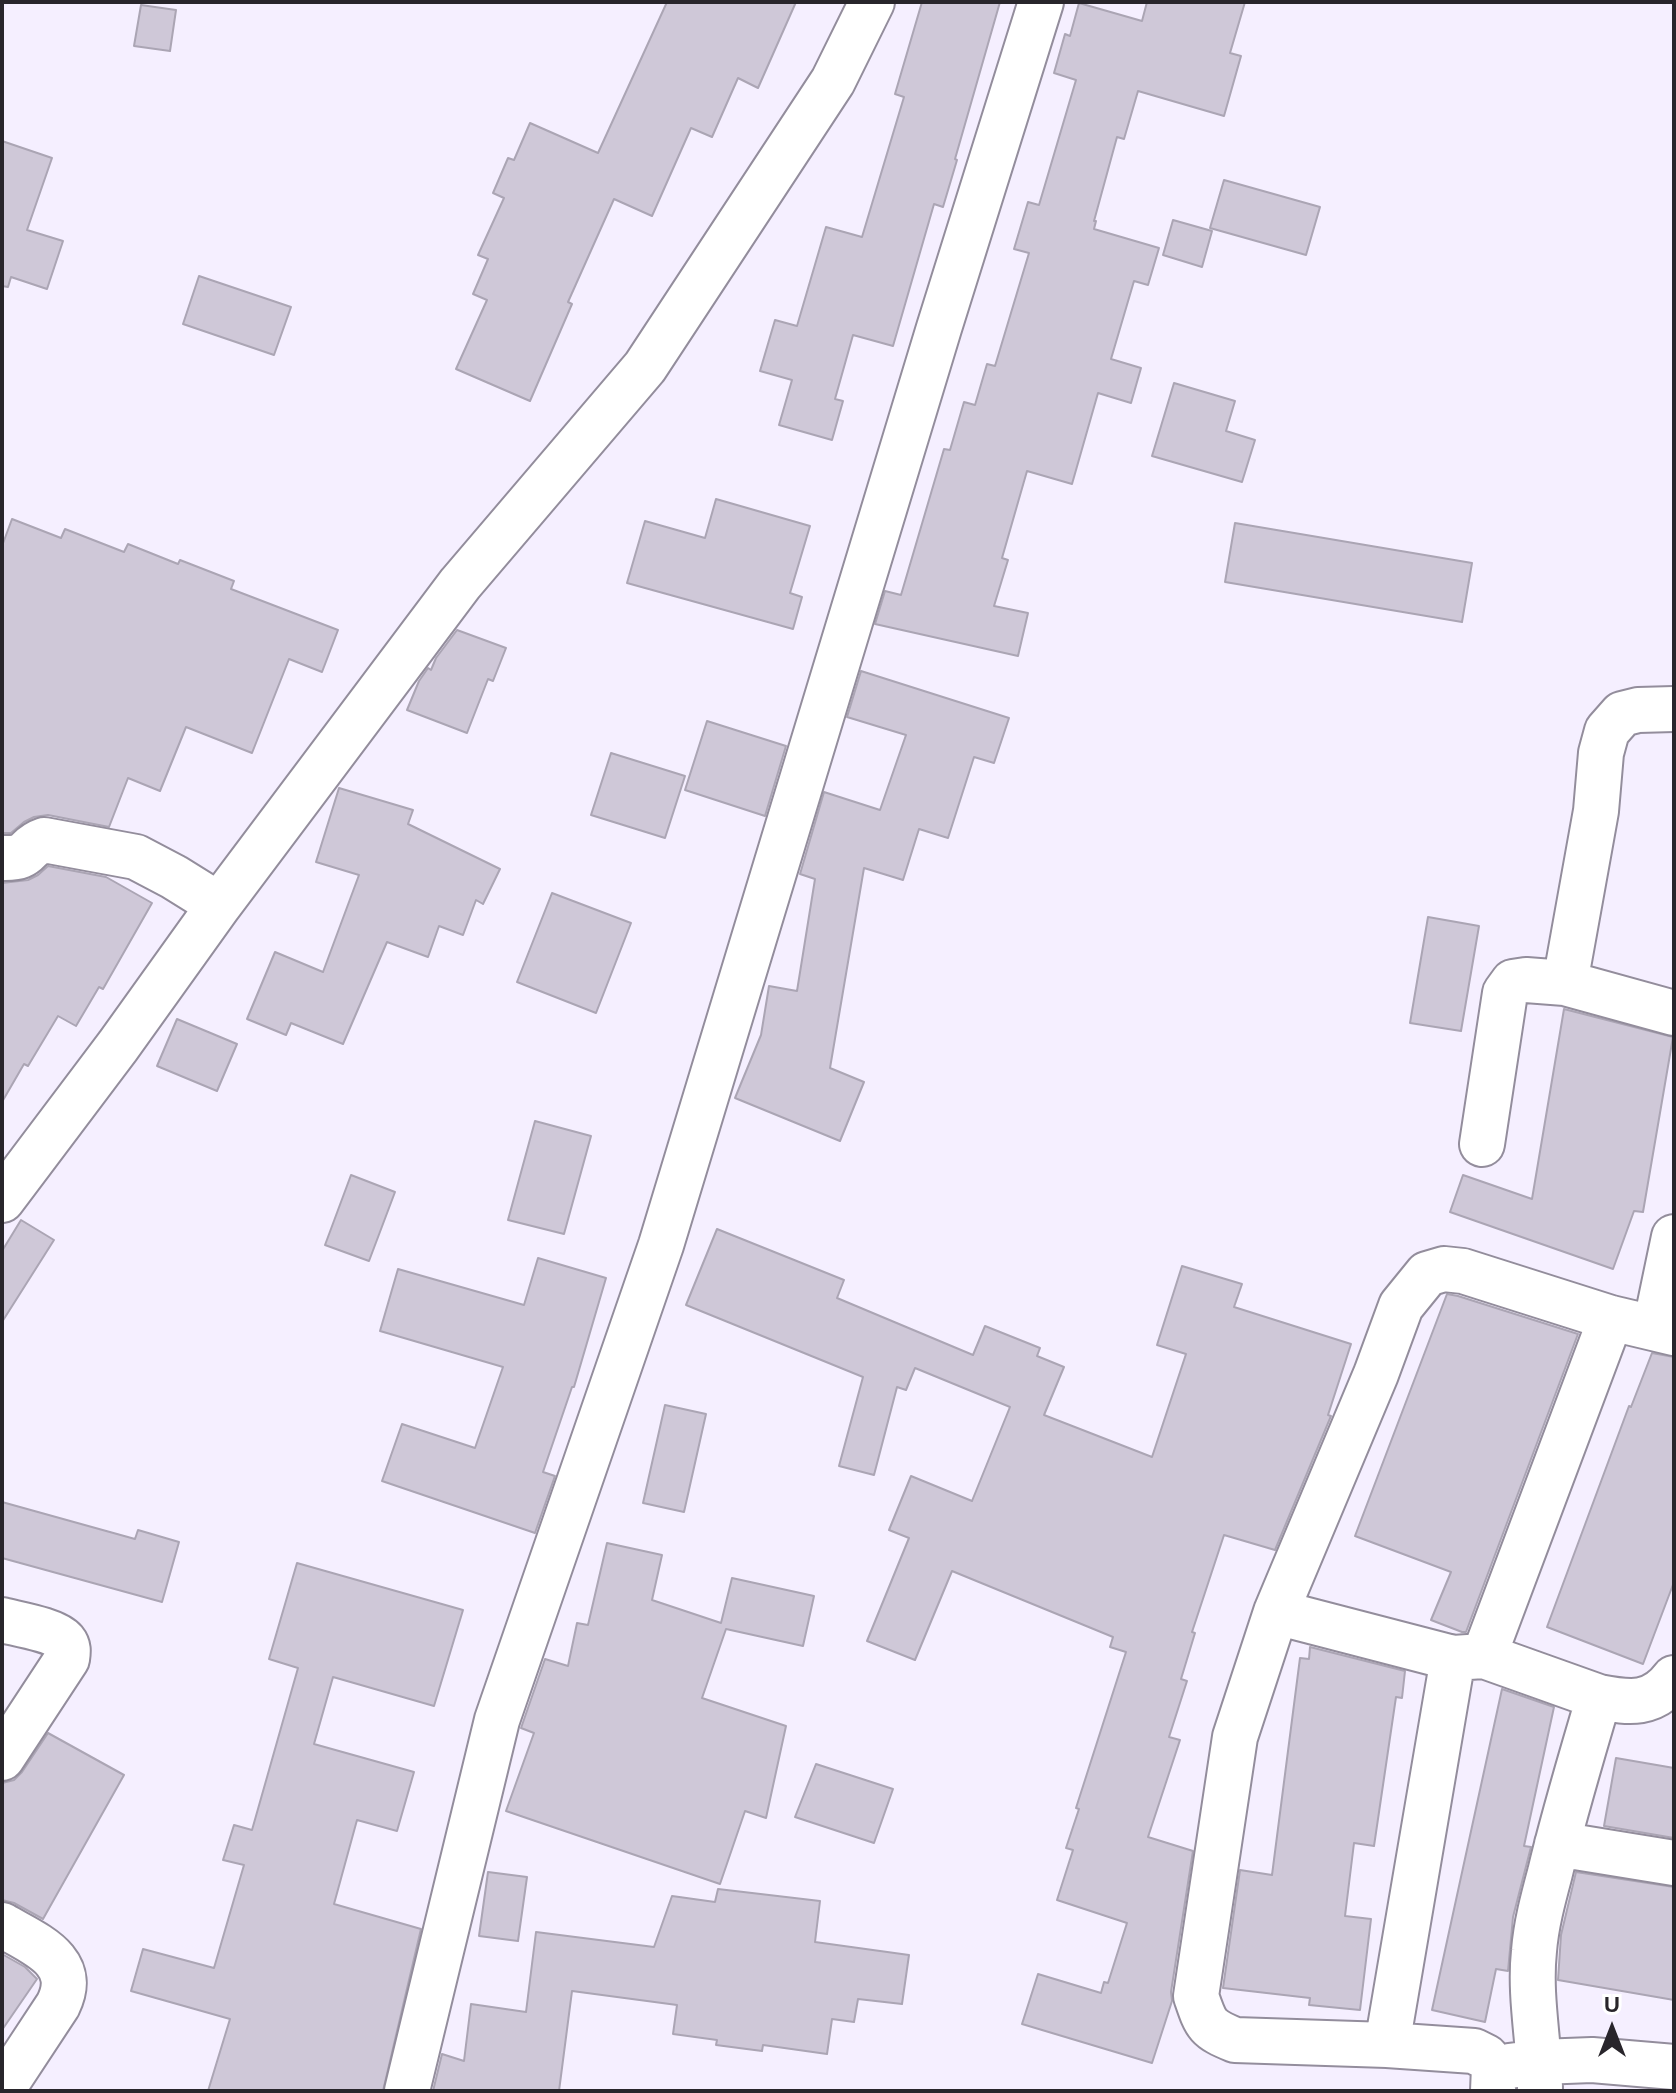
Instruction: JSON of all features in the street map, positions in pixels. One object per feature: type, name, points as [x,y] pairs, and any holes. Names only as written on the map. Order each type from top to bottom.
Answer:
[{"type":"street","points":[[2,1200],[460,584],[645,367],[833,81],[872,2]]},
{"type":"street","points":[[407,2091],[497,1720],[661,1245],[1041,2]]},
{"type":"street","points":[[1565,983],[1607,731],[1622,714],[1638,710],[1674,709]]},
{"type":"street","points":[[2,858],[17,858],[28,853],[36,842],[44,840],[136,857],[219,905]]},
{"type":"street","points":[[1482,1144],[1505,993],[1513,982],[1565,983],[1674,1013]]},
{"type":"street","points":[[1674,1237],[1665,1331],[1611,1318],[1463,1271],[1444,1269],[1427,1274],[1401,1306],[1376,1374],[1276,1612],[1235,1737],[1196,1996],[1205,2019],[1215,2032],[1235,2040],[1474,2051],[1486,2057],[1494,2079],[1540,2076],[1592,2060],[1674,2067]]},
{"type":"street","points":[[1387,2045],[1469,1657],[1611,1318]]},
{"type":"street","points":[[1276,1612],[1469,1657],[1599,1697],[1625,1702],[1646,1700],[1666,1689],[1674,1678]]},
{"type":"street","points":[[2,1620],[58,1635],[67,1643],[69,1651],[67,1659],[2,1758]]},
{"type":"street","points":[[1540,2076],[1533,2010],[1533,1953],[1557,1844],[1599,1697]]},
{"type":"street","points":[[1557,1844],[1674,1863]]},
{"type":"street","points":[[2,1925],[59,1963],[65,1992],[2,2090]]},
{"type":"building","points":[[667,2],[796,2],[758,88],[738,78],[712,137],[691,128],[652,216],[614,199],[568,302],[572,304],[530,401],[456,369],[487,300],[473,294],[488,259],[478,255],[504,198],[493,193],[508,158],[514,160],[530,123],[598,153]]},
{"type":"building","points":[[922,2],[1000,2],[943,207],[934,204],[893,346],[853,335],[835,399],[843,401],[832,440],[779,425],[792,380],[760,371],[775,320],[797,326],[826,227],[862,237],[904,97],[895,94]]},
{"type":"building","points":[[1147,2],[1245,2],[1230,53],[1241,56],[1224,116],[1138,91],[1124,139],[1117,137],[1094,229],[1159,248],[1148,285],[1134,281],[1111,359],[1141,368],[1131,403],[1098,393],[1072,484],[1027,471],[1002,558],[1008,560],[994,606],[1028,613],[1018,656],[875,624],[885,591],[901,595],[944,449],[950,450],[964,402],[975,405],[987,364],[995,366],[1029,253],[1014,249],[1028,202],[1039,205],[1076,80],[1054,73],[1065,34],[1070,36],[1079,3],[1142,21]]},
{"type":"building","points":[[141,5],[176,10],[170,51],[134,46]]},
{"type":"building","points":[[2,141],[52,158],[27,230],[63,241],[47,289],[11,277],[8,287],[2,286]]},
{"type":"building","points":[[1224,180],[1320,207],[1306,255],[1210,228]]},
{"type":"building","points":[[1173,220],[1212,231],[1202,267],[1163,255]]},
{"type":"building","points":[[199,276],[291,307],[274,355],[183,324]]},
{"type":"building","points":[[1174,383],[1235,401],[1226,431],[1255,440],[1242,482],[1152,456]]},
{"type":"building","points":[[716,499],[810,526],[790,593],[802,597],[793,629],[627,583],[645,521],[705,538]]},
{"type":"building","points":[[12,519],[61,538],[65,529],[124,552],[128,544],[178,564],[180,560],[234,581],[231,589],[338,630],[322,672],[289,659],[252,753],[186,727],[160,791],[128,778],[109,827],[48,815],[34,817],[11,833],[2,833],[2,546]]},
{"type":"building","points":[[1235,523],[1472,563],[1462,622],[1225,582]]},
{"type":"building","points":[[457,630],[506,648],[493,681],[488,679],[467,733],[407,710],[419,681],[428,668],[431,670]]},
{"type":"building","points":[[861,671],[1009,718],[994,763],[974,757],[948,838],[919,829],[903,880],[864,868],[830,1068],[864,1082],[840,1141],[735,1098],[761,1035],[769,986],[797,991],[815,879],[800,874],[824,792],[880,810],[906,735],[847,717]]},
{"type":"building","points":[[707,721],[786,746],[765,816],[685,790]]},
{"type":"building","points":[[611,753],[685,776],[665,838],[591,815]]},
{"type":"building","points":[[339,788],[413,810],[408,824],[500,869],[483,904],[476,900],[463,935],[439,926],[428,957],[387,942],[343,1044],[291,1023],[286,1035],[247,1019],[275,952],[323,972],[359,875],[316,862]]},
{"type":"building","points":[[48,866],[106,877],[152,903],[103,989],[99,987],[76,1026],[58,1016],[2,1102],[2,883],[28,880]]},
{"type":"building","points":[[552,893],[631,923],[596,1013],[517,982]]},
{"type":"building","points":[[1428,917],[1479,926],[1461,1031],[1410,1023]]},
{"type":"building","points":[[1564,1009],[1673,1037],[1643,1212],[1634,1211],[1613,1269],[1450,1212],[1463,1175],[1532,1199]]},
{"type":"building","points":[[177,1019],[237,1044],[217,1091],[157,1066]]},
{"type":"building","points":[[535,1121],[591,1136],[564,1234],[508,1220]]},
{"type":"building","points":[[351,1175],[395,1192],[369,1261],[325,1245]]},
{"type":"building","points":[[21,1220],[54,1240],[2,1322],[2,1251]]},
{"type":"building","points":[[717,1229],[844,1280],[837,1298],[973,1355],[985,1326],[1040,1348],[1037,1356],[1064,1367],[1044,1415],[1152,1457],[1186,1354],[1157,1345],[1182,1266],[1242,1284],[1234,1307],[1351,1344],[1328,1415],[1331,1416],[1275,1550],[1224,1535],[1192,1632],[1195,1633],[1181,1679],[1187,1681],[1169,1737],[1180,1740],[1148,1837],[1193,1851],[1172,2001],[1152,2063],[1022,2024],[1038,1974],[1101,1993],[1104,1982],[1108,1983],[1127,1923],[1057,1900],[1073,1850],[1066,1848],[1079,1809],[1076,1808],[1126,1652],[1110,1647],[1113,1637],[952,1571],[915,1660],[867,1641],[909,1538],[889,1530],[911,1476],[972,1501],[1010,1407],[915,1368],[906,1390],[897,1387],[874,1475],[839,1466],[863,1377],[686,1305]]},
{"type":"building","points":[[538,1258],[606,1278],[574,1387],[543,1472],[555,1476],[535,1533],[382,1481],[402,1424],[475,1448],[503,1367],[380,1331],[398,1269],[524,1305]]},
{"type":"building","points":[[1447,1294],[1578,1334],[1466,1632],[1431,1620],[1451,1572],[1355,1536]]},
{"type":"building","points":[[1652,1353],[1674,1357],[1674,1582],[1643,1664],[1547,1627],[1629,1406]]},
{"type":"building","points":[[665,1405],[706,1414],[684,1512],[643,1503]]},
{"type":"building","points":[[2,1502],[135,1539],[138,1530],[179,1542],[162,1602],[2,1558]]},
{"type":"building","points":[[607,1543],[662,1555],[652,1600],[721,1623],[732,1578],[814,1596],[803,1646],[726,1629],[702,1698],[786,1726],[766,1818],[745,1811],[720,1884],[506,1811],[534,1733],[521,1728],[545,1659],[568,1666],[577,1623],[588,1625]]},
{"type":"building","points":[[297,1563],[463,1610],[434,1706],[333,1677],[314,1744],[414,1772],[397,1831],[357,1820],[334,1904],[421,1929],[383,2091],[208,2091],[230,2019],[131,1991],[143,1949],[214,1968],[244,1865],[223,1860],[234,1825],[252,1830],[298,1668],[269,1659]]},
{"type":"building","points":[[1310,1647],[1405,1671],[1402,1698],[1396,1697],[1374,1846],[1354,1843],[1345,1916],[1371,1919],[1360,2010],[1309,2005],[1310,1998],[1223,1988],[1240,1870],[1272,1875],[1300,1658],[1309,1659]]},
{"type":"building","points":[[1502,1689],[1554,1707],[1524,1846],[1531,1847],[1513,1917],[1508,1971],[1496,1969],[1485,2022],[1432,2010]]},
{"type":"building","points":[[48,1733],[124,1775],[43,1919],[2,1900],[2,1783],[14,1780],[22,1772]]},
{"type":"building","points":[[1616,1758],[1674,1768],[1674,1838],[1604,1826]]},
{"type":"building","points":[[816,1764],[893,1789],[874,1843],[795,1817]]},
{"type":"building","points":[[488,1872],[527,1877],[518,1941],[479,1936]]},
{"type":"building","points":[[1576,1872],[1674,1887],[1674,2000],[1558,1980],[1561,1935]]},
{"type":"building","points":[[718,1889],[820,1901],[815,1942],[909,1955],[902,2004],[858,1999],[854,2022],[832,2019],[827,2054],[763,2045],[762,2051],[716,2045],[717,2040],[673,2034],[677,2005],[572,1991],[559,2091],[433,2091],[442,2054],[464,2061],[471,2004],[526,2012],[536,1932],[654,1947],[672,1896],[715,1902]]},
{"type":"building","points":[[2,1954],[25,1967],[37,1979],[2,2030]]}]
